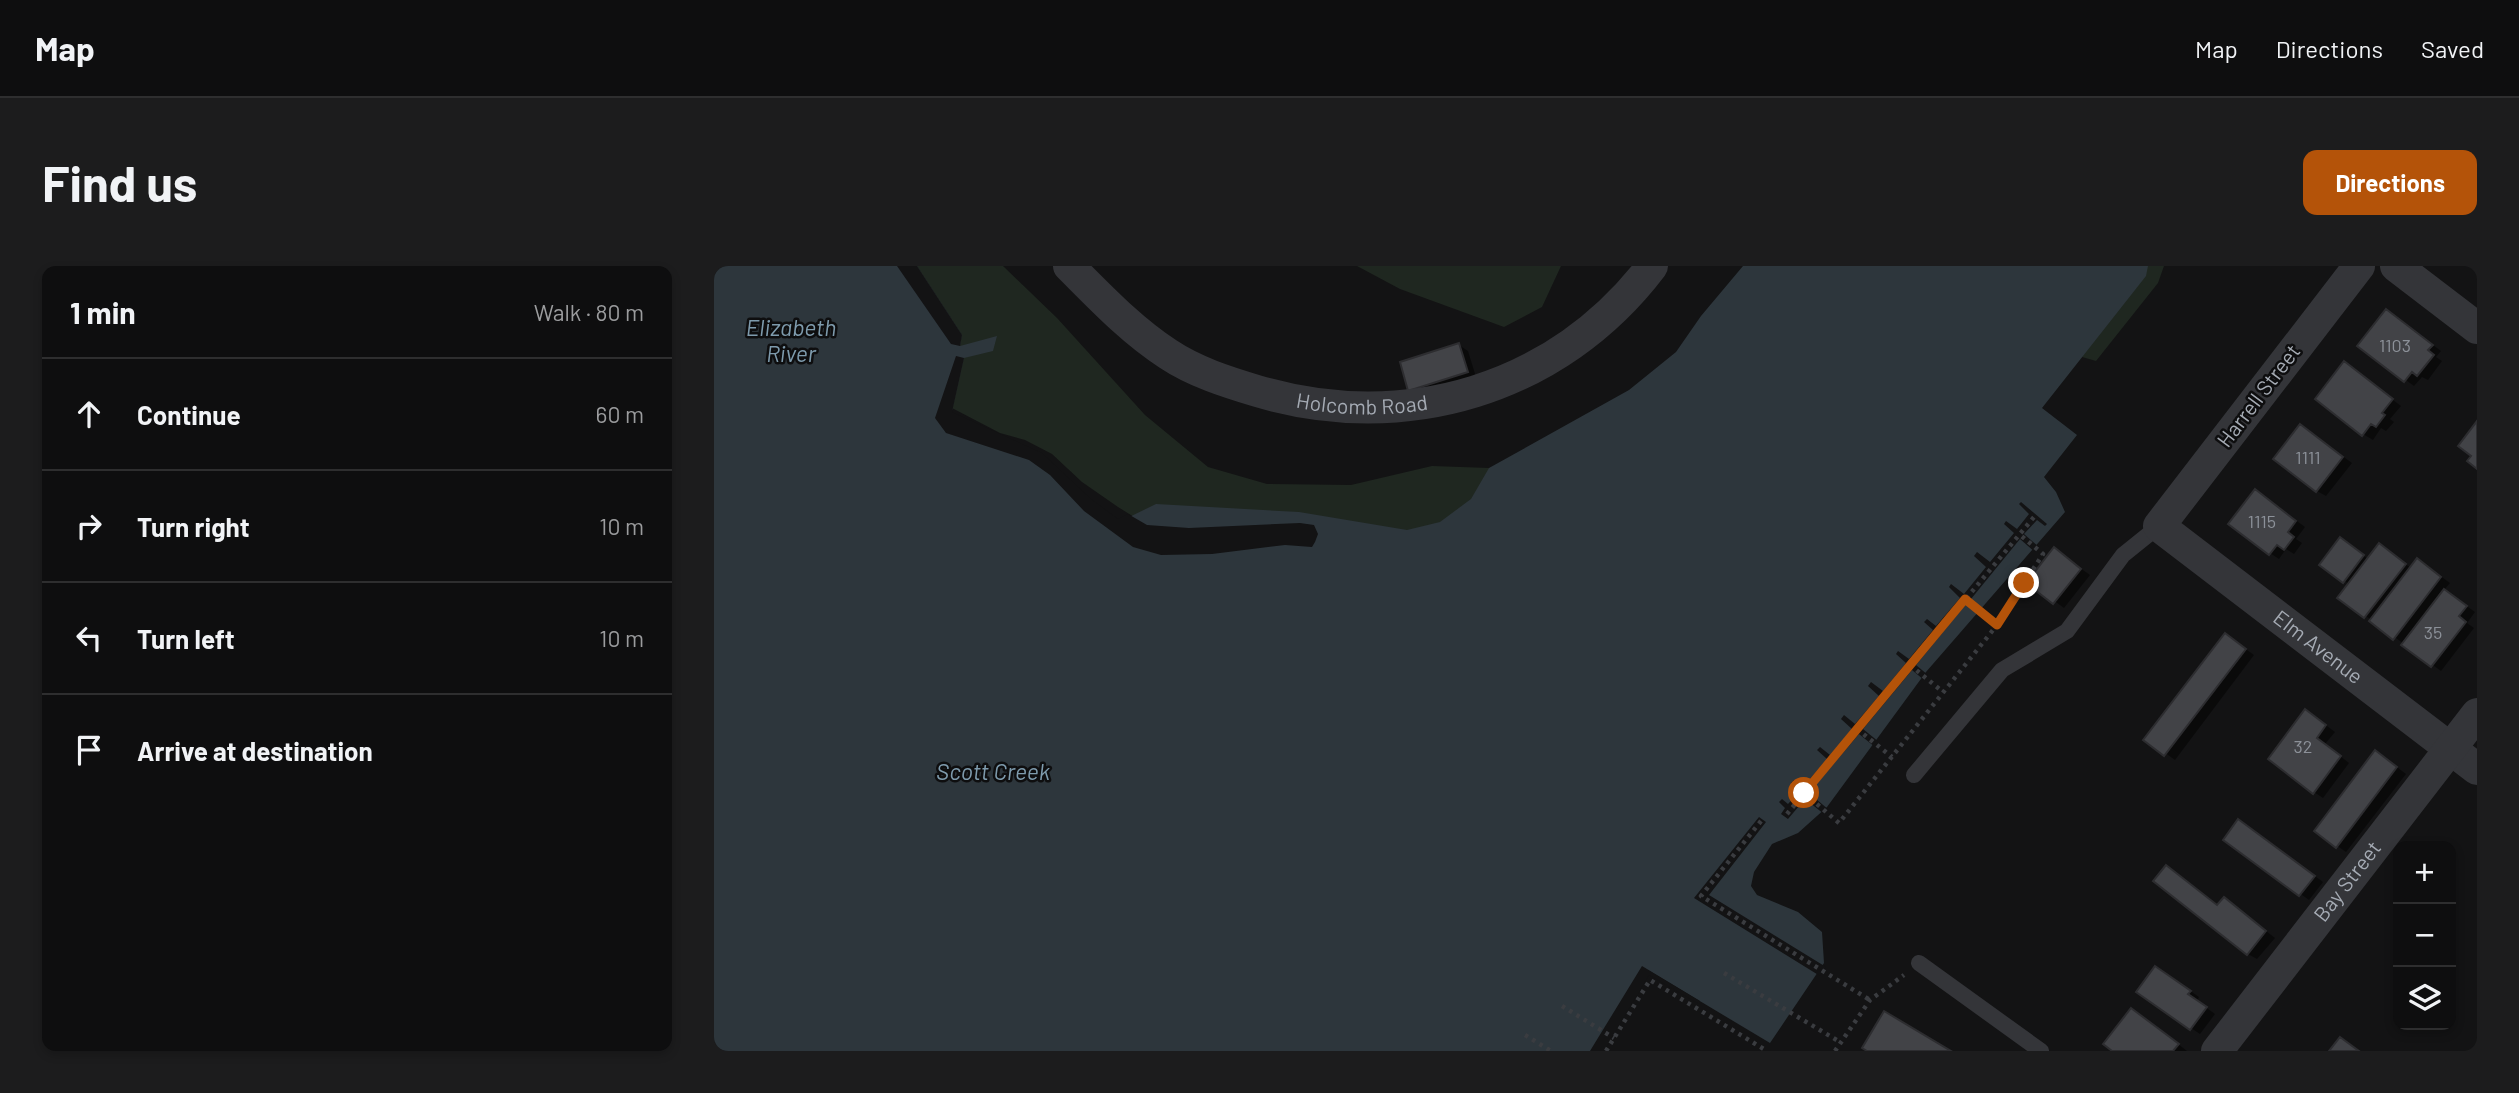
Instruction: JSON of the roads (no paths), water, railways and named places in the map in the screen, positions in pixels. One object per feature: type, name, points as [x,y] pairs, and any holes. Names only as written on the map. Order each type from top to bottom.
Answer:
[{"type":"street","name":"Holcomb Road","points":[[1069,266],[1144,336],[1169,355],[1200,371],[1281,398],[1360,407],[1400,406],[1441,400],[1484,390],[1527,372],[1559,354],[1600,321],[1623,300],[1652,266]]},
{"type":"street","name":"Harrell Street","points":[[2159,526],[2359,266]]},
{"type":"street","points":[[2396,266],[2477,327]]},
{"type":"street","name":"Elm Avenue","points":[[2159,526],[2477,769]]},
{"type":"street","name":"Bay Street","points":[[2217,1051],[2477,714]]},
{"type":"lane","points":[[1914,775],[2002,670],[2067,631],[2123,555],[2159,526]]},
{"type":"lane","points":[[1919,963],[2041,1051]]},
{"type":"water","name":"Scott Creek","points":[[714,266],[917,266],[962,335],[960,346],[997,336],[993,351],[964,358],[951,415],[1016,444],[1117,523],[1156,504],[1299,512],[1407,530],[1440,522],[1471,499],[1489,468],[1629,390],[1676,352],[1701,316],[1743,266],[2148,266],[2146,276],[2042,408],[2077,435],[2044,477],[2056,492],[2065,512],[1926,672],[1827,807],[1798,833],[1772,844],[1754,872],[1751,886],[1757,895],[1798,912],[1822,932],[1824,963],[1770,1043],[1648,970],[1600,1051],[714,1051]]},
{"type":"water label","name":"Elizabeth River","points":[[791,341]]}]
